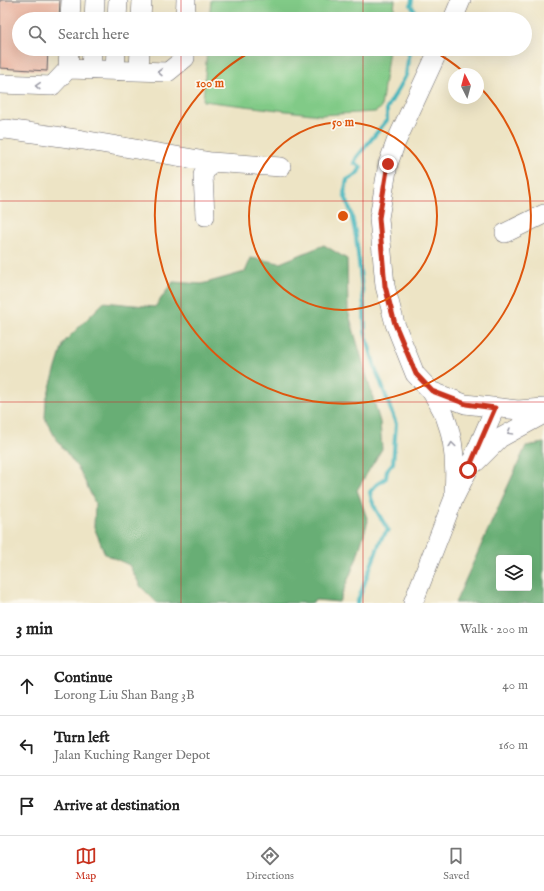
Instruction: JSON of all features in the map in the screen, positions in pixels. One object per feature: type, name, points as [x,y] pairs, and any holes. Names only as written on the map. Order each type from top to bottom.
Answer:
[{"type":"street","points":[[70,12],[71,0]]},
{"type":"street","points":[[94,12],[95,0]]},
{"type":"street","points":[[117,12],[118,0]]},
{"type":"street","points":[[141,12],[142,0]]},
{"type":"street","points":[[185,12],[186,0]]},
{"type":"street","points":[[456,12],[461,0]]},
{"type":"street","points":[[0,84],[52,86],[68,69],[69,56]]},
{"type":"street","points":[[91,70],[92,56]]},
{"type":"street","points":[[115,71],[116,56]]},
{"type":"street","points":[[139,71],[140,56]]},
{"type":"street","points":[[68,69],[168,72],[185,58],[185,56]]},
{"type":"street","points":[[436,56],[396,142],[388,164],[379,218],[385,286],[395,324],[416,374],[432,391],[445,416],[452,441],[456,477],[454,498]]},
{"type":"street","points":[[0,130],[6,129],[83,140],[211,162],[280,167]]},
{"type":"street","points":[[205,216],[203,175],[211,162]]},
{"type":"street","points":[[504,233],[544,214]]},
{"type":"street","points":[[432,391],[466,404],[518,410],[544,408]]},
{"type":"street","points":[[413,603],[454,498],[495,408]]},
{"type":"street","points":[[468,470],[500,438],[544,414]]},
{"type":"green space","points":[[211,0],[395,0],[394,12],[210,12]]},
{"type":"green space","points":[[206,56],[388,56],[381,108],[375,112],[320,115],[203,101]]},
{"type":"green space","points":[[324,245],[347,259],[348,311],[380,422],[382,449],[357,490],[368,521],[356,560],[339,602],[316,600],[311,603],[157,603],[141,587],[129,565],[105,554],[94,527],[95,503],[80,471],[55,437],[45,418],[46,400],[64,342],[104,302],[155,307],[173,282],[202,284],[245,272],[251,258],[280,263]]},
{"type":"green space","points":[[544,443],[544,603],[455,603],[526,446]]},
{"type":"building","points":[[0,0],[60,0],[59,12],[12,12],[12,56],[48,56],[47,71],[0,68]]},
{"type":"waterway","points":[[412,0],[411,5],[415,12]]},
{"type":"waterway","points":[[357,603],[381,539],[388,530],[375,507],[370,492],[376,485],[386,478],[387,470],[393,463],[396,424],[376,371],[365,332],[364,306],[356,237],[351,212],[344,193],[347,180],[357,174],[361,167],[354,163],[357,157],[387,120],[387,108],[406,75],[408,56]]},
{"type":"route","points":[[388,164],[379,218],[385,286],[395,324],[416,374],[432,391],[466,404],[495,408],[468,470]]}]
